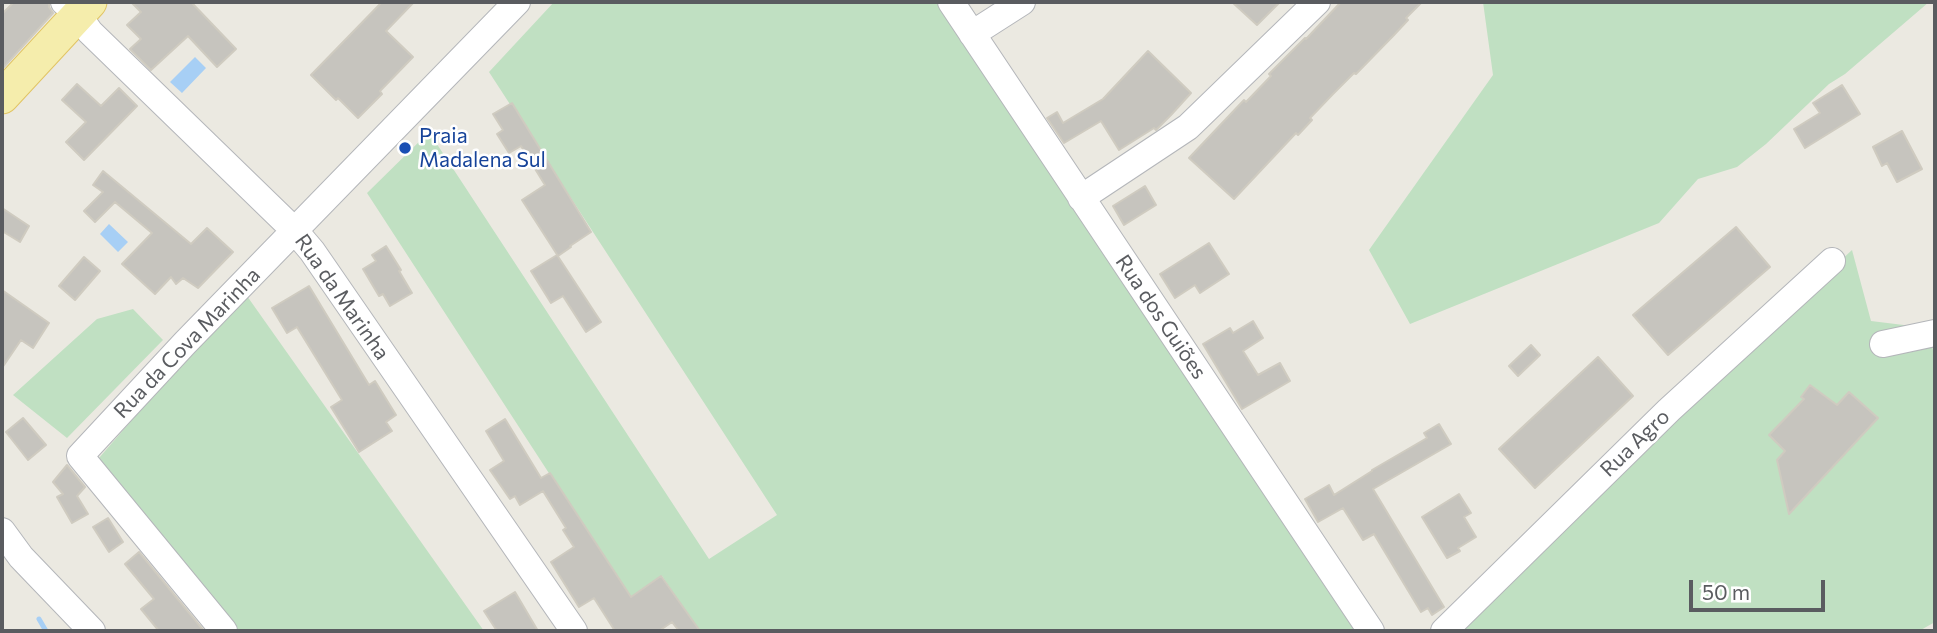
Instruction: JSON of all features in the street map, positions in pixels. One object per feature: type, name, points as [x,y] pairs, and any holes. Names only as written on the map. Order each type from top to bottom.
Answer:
[{"type":"main road","points":[[2,97],[78,6]]},
{"type":"street","name":"Rua da Cova Marinha","points":[[224,631],[79,456],[185,343],[517,2]]},
{"type":"street","name":"Rua dos Guiões","points":[[951,2],[1371,631]]},
{"type":"street","points":[[972,33],[1022,2]]},
{"type":"street","points":[[1081,198],[1188,127],[1317,2]]},
{"type":"street","name":"Rua da Marinha","points":[[78,6],[90,32],[103,46],[295,231],[312,251],[574,631]]},
{"type":"street","name":"Rua Agro","points":[[1444,631],[1669,410],[1832,261]]},
{"type":"street","points":[[1883,344],[1935,333]]},
{"type":"street","points":[[2,531],[21,557],[92,631]]},
{"type":"green space","points":[[554,2],[939,2],[1361,631],[699,631],[662,576],[630,598],[367,193],[429,132],[709,559],[777,515],[489,72]]},
{"type":"green space","points":[[1483,2],[1929,2],[1845,74],[1829,84],[1766,144],[1737,167],[1698,179],[1659,223],[1410,324],[1369,250],[1493,75]]},
{"type":"green space","points":[[1852,250],[1871,321],[1928,328],[1935,359],[1935,622],[1919,631],[1443,631]]},
{"type":"green space","points":[[247,296],[484,631],[229,631],[187,581],[99,458],[195,347]]},
{"type":"green space","points":[[133,309],[163,340],[67,438],[13,395],[97,319]]},
{"type":"water","points":[[195,57],[206,68],[182,93],[170,82]]},
{"type":"water","points":[[109,224],[128,242],[118,252],[100,234]]},
{"type":"building","points":[[14,2],[49,2],[53,13],[2,69],[2,14]]},
{"type":"building","points":[[131,2],[191,2],[236,49],[217,67],[188,36],[151,70],[130,49],[141,39],[127,25],[141,12]]},
{"type":"building","points":[[382,2],[414,2],[386,31],[413,57],[358,118],[311,75]]},
{"type":"building","points":[[1232,2],[1280,2],[1257,25]]},
{"type":"building","points":[[1341,2],[1422,2],[1394,35],[1333,94],[1298,135],[1296,133],[1234,199],[1189,158]]},
{"type":"building","points":[[1148,51],[1191,93],[1171,115],[1156,130],[1154,128],[1119,150],[1101,121],[1064,143],[1047,118],[1057,112],[1063,123],[1103,99]]},
{"type":"building","points":[[77,84],[101,106],[119,88],[137,106],[84,160],[66,142],[86,122],[62,100]]},
{"type":"building","points":[[1842,85],[1860,114],[1805,148],[1794,129],[1820,113],[1813,103]]},
{"type":"building","points":[[512,103],[591,232],[558,256],[522,200],[545,185],[521,146],[509,153],[497,134],[503,130],[493,114]]},
{"type":"building","points":[[1902,131],[1922,169],[1897,182],[1887,163],[1882,166],[1873,147]]},
{"type":"building","points":[[103,171],[191,244],[207,228],[233,252],[198,288],[183,278],[176,284],[171,277],[155,294],[122,264],[152,233],[115,202],[95,222],[84,211],[103,192],[93,185]]},
{"type":"building","points":[[1145,186],[1156,205],[1124,225],[1113,206]]},
{"type":"building","points":[[2,208],[29,226],[20,242],[2,231]]},
{"type":"building","points":[[1736,227],[1770,267],[1668,355],[1633,315]]},
{"type":"building","points":[[1209,243],[1229,274],[1200,293],[1195,285],[1175,298],[1160,274]]},
{"type":"building","points":[[386,246],[412,293],[390,306],[383,294],[379,296],[363,269],[376,261],[372,255]]},
{"type":"building","points":[[557,255],[601,322],[586,332],[563,296],[551,303],[531,271]]},
{"type":"building","points":[[84,257],[100,271],[75,300],[59,286]]},
{"type":"building","points":[[309,286],[369,385],[375,381],[396,415],[386,422],[392,431],[359,452],[331,407],[342,400],[297,327],[287,333],[272,308]]},
{"type":"building","points":[[2,290],[49,323],[33,348],[21,340],[2,368]]},
{"type":"building","points":[[1253,321],[1263,338],[1243,351],[1258,375],[1280,363],[1290,381],[1242,409],[1203,344],[1230,328],[1233,333]]},
{"type":"building","points":[[1531,345],[1540,355],[1518,376],[1509,366]]},
{"type":"building","points":[[1598,357],[1633,396],[1535,488],[1499,449]]},
{"type":"building","points":[[1810,385],[1837,405],[1849,392],[1878,418],[1789,514],[1777,460],[1785,451],[1769,435],[1804,399],[1801,397]]},
{"type":"building","points":[[23,418],[46,445],[28,460],[6,432]]},
{"type":"building","points":[[505,419],[541,478],[550,473],[631,597],[661,576],[700,631],[679,631],[672,622],[659,631],[615,631],[594,598],[579,607],[551,562],[574,547],[563,530],[566,528],[543,491],[520,505],[515,496],[510,499],[490,470],[504,461],[486,431]]},
{"type":"building","points":[[1439,424],[1451,444],[1373,489],[1444,607],[1432,615],[1428,608],[1421,612],[1374,534],[1363,540],[1343,508],[1318,522],[1305,499],[1329,485],[1334,495],[1427,438],[1424,433]]},
{"type":"building","points":[[67,465],[85,487],[77,496],[88,514],[72,523],[57,497],[63,494],[53,482]]},
{"type":"building","points":[[1459,494],[1471,513],[1464,517],[1476,537],[1447,558],[1422,517]]},
{"type":"building","points":[[108,518],[123,542],[109,552],[93,527]]},
{"type":"building","points":[[139,552],[204,631],[159,631],[141,609],[154,599],[125,564]]},
{"type":"building","points":[[515,592],[538,631],[497,631],[484,611]]},
{"type":"waterway","points":[[39,619],[46,631]]},
{"type":"place","name":"Praia Madalena Sul","points":[[405,148]]}]
